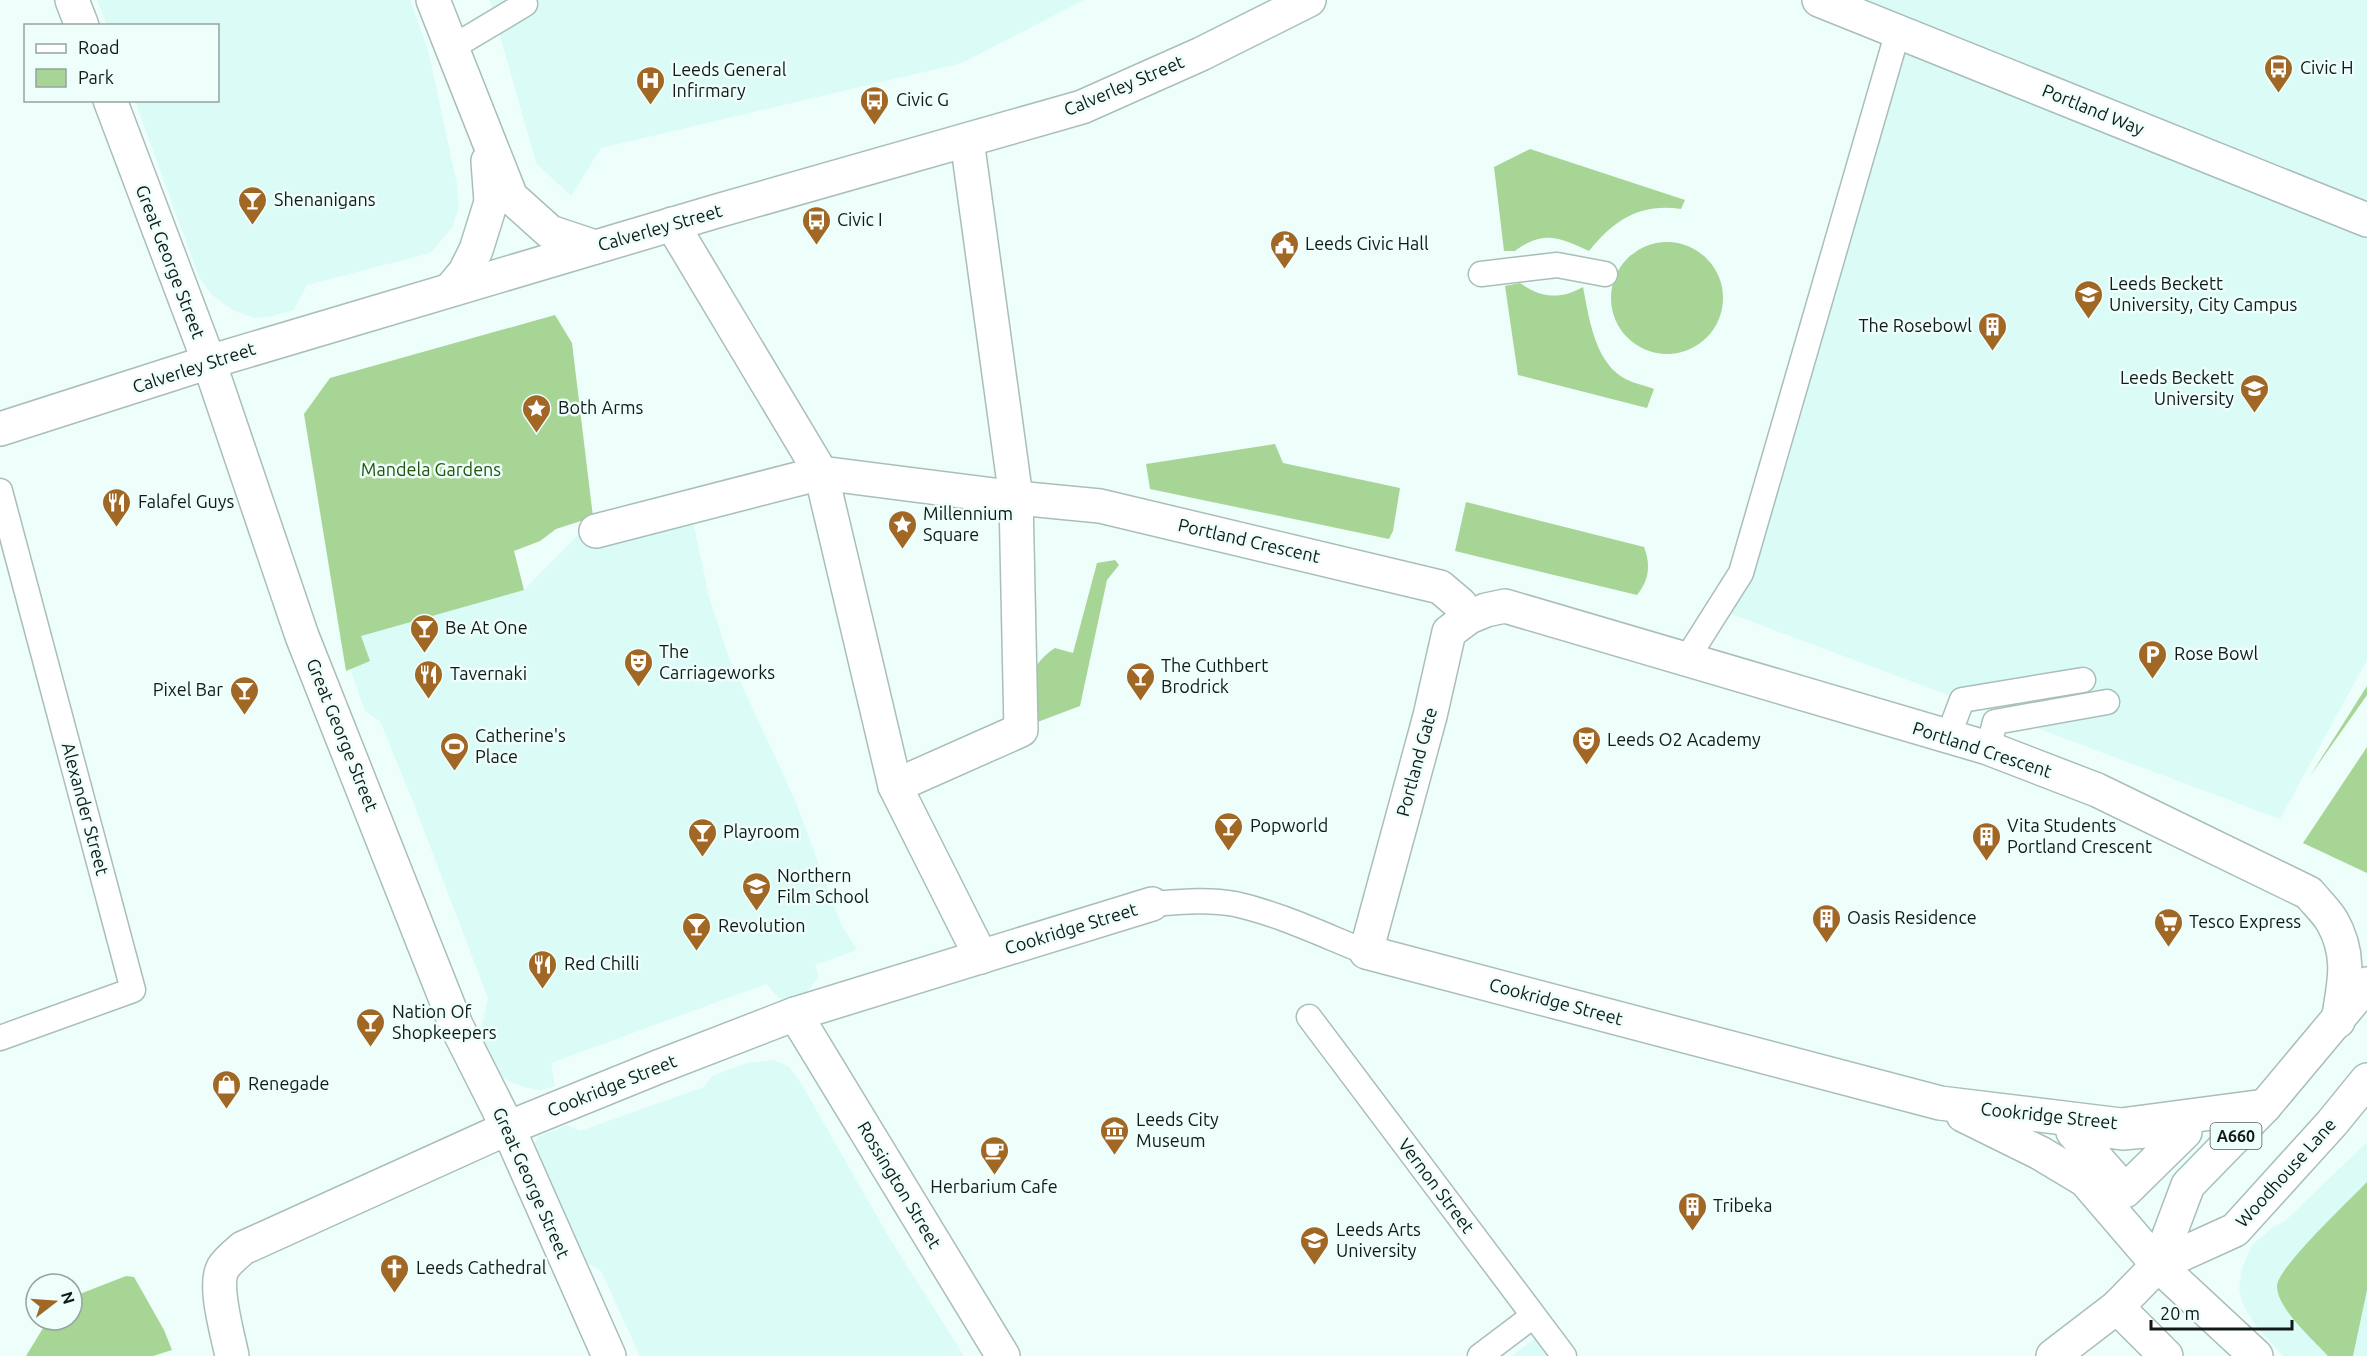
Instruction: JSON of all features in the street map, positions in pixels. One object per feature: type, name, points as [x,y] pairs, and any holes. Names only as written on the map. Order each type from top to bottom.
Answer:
[{"type":"main road","points":[[72,0],[81,24]]},
{"type":"main road","points":[[433,0],[511,197],[550,232],[595,247]]},
{"type":"main road","name":"Calverley Street","points":[[0,429],[209,362],[450,290],[1082,107],[1201,54],[1309,0]]},
{"type":"main road","name":"Portland Way","points":[[1819,0],[2367,220]]},
{"type":"main road","name":"Great George Street","points":[[111,102],[209,362],[302,636],[456,1025],[508,1128],[609,1356]]},
{"type":"main road","points":[[450,290],[465,272],[476,250],[492,202],[485,132]]},
{"type":"main road","points":[[895,786],[1021,730],[1016,498],[967,140]]},
{"type":"main road","points":[[672,224],[821,473],[895,786],[981,957]]},
{"type":"main road","points":[[596,531],[821,473],[1016,498]]},
{"type":"main road","name":"Portland Crescent","points":[[1016,498],[1100,506],[1440,587],[1460,604],[1469,616]]},
{"type":"main road","name":"Portland Crescent","points":[[1505,606],[1988,748],[2097,790],[2309,892],[2332,921],[2361,983]]},
{"type":"main road","name":"Portland Gate","points":[[1366,952],[1430,716],[1449,632],[1469,616],[1505,606]]},
{"type":"main road","name":"Cookridge Street","points":[[232,1356],[219,1286],[222,1270],[243,1248],[508,1128],[795,1014],[1152,904]]},
{"type":"main road","name":"Cookridge Street","points":[[1366,952],[1940,1103],[2121,1125],[2265,1106]]},
{"type":"main road","name":"Woodhouse Lane","points":[[2158,1264],[2188,1185],[2265,1106],[2338,1021],[2361,983]]},
{"type":"main road","name":"Rossington Street","points":[[795,1014],[1003,1356]]},
{"type":"main road","name":"Woodhouse Lane","points":[[2053,1356],[2117,1307],[2158,1264],[2235,1230],[2332,1123],[2367,1080]]},
{"type":"main road","name":"Cookridge Street","points":[[1940,1103],[2040,1153],[2085,1180],[2158,1264],[2256,1356]]},
{"type":"main road","points":[[2117,1307],[2166,1356]]},
{"type":"lane","points":[[453,47],[525,4],[523,0]]},
{"type":"lane","points":[[1686,660],[1741,573],[1898,31]]},
{"type":"lane","points":[[1481,274],[1557,266],[1605,274]]},
{"type":"lane","name":"Alexander Street","points":[[0,491],[134,990],[0,1038]]},
{"type":"lane","points":[[1948,737],[1962,700],[2083,680]]},
{"type":"lane","points":[[1988,748],[1995,722],[2107,702]]},
{"type":"lane","name":"Cookridge Street","points":[[1152,904],[1194,901],[1233,904],[1274,915],[1366,952]]},
{"type":"lane","name":"Vernon Street","points":[[1310,1017],[1564,1356]]},
{"type":"lane","points":[[1480,1356],[1533,1316]]},
{"type":"shaded area","points":[[97,0],[410,0],[428,50],[457,184],[459,207],[452,228],[430,253],[307,285],[294,310],[254,318],[233,310],[212,295],[199,277],[135,102],[219,102],[219,24],[107,24]]},
{"type":"shaded area","name":"Leeds General Infirmary","points":[[490,0],[1084,0],[962,63],[601,148],[571,196],[536,163]]},
{"type":"shaded area","name":"Leeds Beckett University","points":[[1819,0],[2367,0],[2367,660],[2280,819],[1718,609],[1898,31]]},
{"type":"shaded area","points":[[692,517],[709,597],[729,658],[795,800],[841,924],[857,950],[815,965],[819,977],[803,997],[789,1008],[766,984],[551,1063],[555,1086],[541,1090],[524,1087],[492,1070],[482,1039],[482,1025],[488,998],[380,721],[365,711],[339,637],[524,590],[578,535],[598,543]]},
{"type":"shaded area","points":[[774,1060],[789,1067],[802,1085],[887,1234],[964,1356],[640,1356],[601,1271],[583,1261],[533,1146],[538,1137],[567,1125],[580,1131],[704,1087],[712,1076],[747,1063]]},
{"type":"shaded area","points":[[2367,1142],[2367,1356],[2283,1356],[2254,1323],[2244,1307],[2239,1289],[2242,1268],[2252,1245],[2273,1227],[2284,1222]]},
{"type":"shaded area","points":[[1537,1337],[1552,1356],[1512,1356]]},
{"type":"green space","points":[[1530,149],[1685,200],[1681,209],[1653,209],[1629,216],[1608,231],[1589,251],[1560,239],[1543,238],[1525,244],[1515,251],[1504,251],[1494,167]]},
{"type":"green space","points":[[1667,242],[1688,247],[1706,259],[1718,277],[1723,298],[1718,319],[1706,337],[1688,349],[1667,354],[1646,349],[1628,337],[1616,319],[1611,298],[1616,277],[1628,259],[1646,247]]},
{"type":"green space","points":[[1520,283],[1535,292],[1551,295],[1566,294],[1583,287],[1594,336],[1605,360],[1622,377],[1654,389],[1647,408],[1518,375],[1505,286]]},
{"type":"green space","name":"Mandela Gardens","points":[[555,315],[572,343],[593,517],[556,529],[540,541],[514,551],[524,590],[361,636],[370,661],[346,671],[304,414],[330,378]]},
{"type":"green space","points":[[1275,444],[1283,463],[1400,488],[1393,531],[1389,539],[1150,489],[1146,464]]},
{"type":"green space","points":[[1466,502],[1644,547],[1648,560],[1648,572],[1644,584],[1637,595],[1455,551]]},
{"type":"green space","points":[[1115,560],[1119,565],[1107,580],[1080,706],[1027,726],[1030,682],[1033,673],[1045,656],[1055,648],[1073,653],[1097,563]]},
{"type":"green space","points":[[2367,686],[2367,695],[2310,776]]},
{"type":"green space","points":[[2367,747],[2367,873],[2303,843]]},
{"type":"green space","points":[[2367,1182],[2367,1290],[2353,1356],[2328,1356],[2289,1314],[2277,1286],[2280,1277],[2301,1250]]},
{"type":"green space","points":[[126,1276],[134,1277],[164,1330],[172,1350],[153,1356],[26,1356],[41,1332],[84,1332],[84,1292]]},
{"type":"place","name":"Civic H","points":[[2279,94]]},
{"type":"place","name":"Leeds General Infirmary","points":[[651,106]]},
{"type":"place","name":"Civic G","points":[[875,126]]},
{"type":"place","name":"Shenanigans","points":[[253,226]]},
{"type":"place","name":"Civic I","points":[[816,246]]},
{"type":"place","name":"Leeds Civic Hall","points":[[1284,270]]},
{"type":"place","name":"Leeds Beckett University, City Campus","points":[[2088,320]]},
{"type":"place","name":"The Rosebowl","points":[[1993,352]]},
{"type":"place","name":"Leeds Beckett University","points":[[2255,414]]},
{"type":"place","name":"Both Arms","points":[[537,434]]},
{"type":"place","name":"Falafel Guys","points":[[117,528]]},
{"type":"place","name":"Millennium Square","points":[[902,550]]},
{"type":"place","name":"Be At One","points":[[424,654]]},
{"type":"place","name":"Rose Bowl","points":[[2153,680]]},
{"type":"place","name":"The Carriageworks","points":[[638,688]]},
{"type":"place","name":"Tavernaki","points":[[429,700]]},
{"type":"place","name":"The Cuthbert Brodrick","points":[[1140,702]]},
{"type":"place","name":"Pixel Bar","points":[[244,716]]},
{"type":"place","name":"Leeds O2 Academy","points":[[1586,766]]},
{"type":"place","name":"Catherine's Place","points":[[454,772]]},
{"type":"place","name":"Popworld","points":[[1229,852]]},
{"type":"place","name":"Playroom","points":[[702,858]]},
{"type":"place","name":"Vita Students Portland Crescent","points":[[1986,862]]},
{"type":"place","name":"Northern Film School","points":[[756,912]]},
{"type":"place","name":"Oasis Residence","points":[[1826,944]]},
{"type":"place","name":"Tesco Express","points":[[2168,948]]},
{"type":"place","name":"Revolution","points":[[697,952]]},
{"type":"place","name":"Red Chilli","points":[[543,990]]},
{"type":"place","name":"Nation Of Shopkeepers","points":[[371,1048]]},
{"type":"place","name":"Renegade","points":[[227,1110]]},
{"type":"place","name":"Leeds City Museum","points":[[1115,1156]]},
{"type":"place","name":"Herbarium Cafe","points":[[994,1176]]},
{"type":"place","name":"Tribeka","points":[[1692,1232]]},
{"type":"place","name":"Leeds Arts University","points":[[1315,1266]]},
{"type":"place","name":"Leeds Cathedral","points":[[395,1294]]}]
